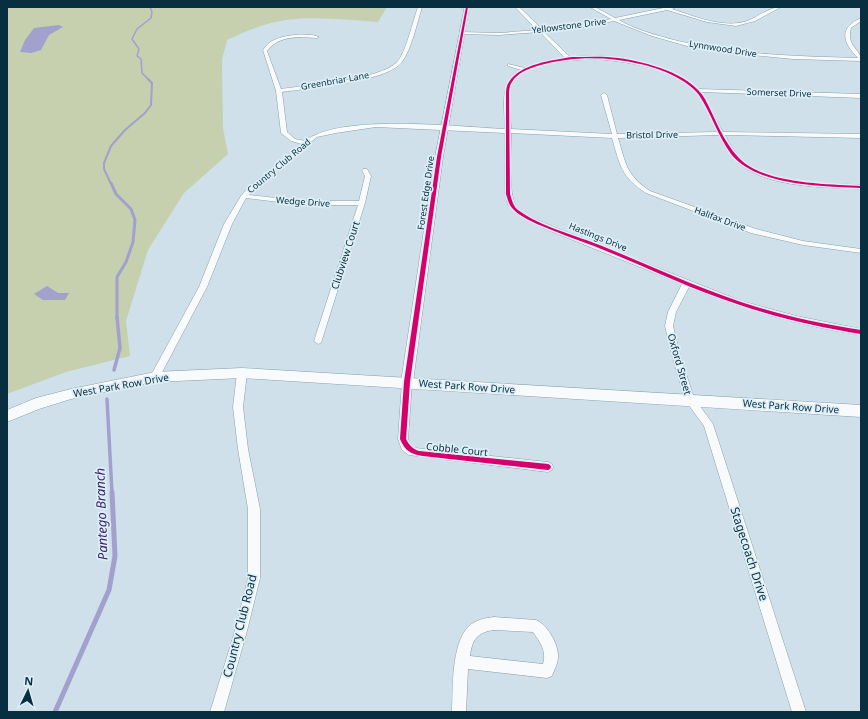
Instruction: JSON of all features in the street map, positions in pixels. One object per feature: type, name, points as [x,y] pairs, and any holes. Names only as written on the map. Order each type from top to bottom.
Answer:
[{"type":"main road","name":"West Park Row Drive","points":[[7,416],[36,404],[64,396],[155,377],[242,373],[861,411]]},
{"type":"street","name":"Greenbriar Lane","points":[[279,90],[363,78],[393,68],[401,61],[420,7]]},
{"type":"street","name":"Forest Edge Drive","points":[[407,382],[444,129],[467,7]]},
{"type":"street","points":[[517,7],[568,58]]},
{"type":"street","name":"Lynnwood Drive","points":[[592,7],[614,20],[640,31],[668,39],[724,51],[786,57],[861,59]]},
{"type":"street","name":"Yellowstone Drive","points":[[462,33],[499,34],[574,28],[674,7]]},
{"type":"street","points":[[669,9],[693,17],[734,24],[745,23],[779,7]]},
{"type":"street","points":[[861,20],[849,27],[847,34],[849,45],[861,59]]},
{"type":"street","points":[[305,143],[293,140],[284,133],[279,90],[265,51],[275,42],[287,38],[317,37]]},
{"type":"street","name":"Hastings Drive","points":[[696,90],[676,76],[637,63],[597,58],[568,58],[547,62],[525,70],[517,75],[509,84],[508,194],[511,203],[515,209],[545,225],[625,256],[687,284],[757,309],[831,328],[861,332]]},
{"type":"street","points":[[510,65],[525,70]]},
{"type":"street","points":[[696,90],[700,94],[736,158],[743,164],[758,172],[790,181],[823,185],[861,187]]},
{"type":"street","name":"Somerset Drive","points":[[696,90],[861,96]]},
{"type":"street","name":"Halifax Drive","points":[[604,95],[615,136],[628,175],[639,186],[648,192],[754,231],[803,243],[861,251]]},
{"type":"street","name":"Country Club Road","points":[[155,377],[203,287],[228,224],[244,196],[253,186],[305,143],[322,134],[370,126],[444,129]]},
{"type":"street","name":"Bristol Drive","points":[[444,129],[615,136],[791,133],[861,136]]},
{"type":"street","name":"Clubview Court","points":[[318,341],[362,203],[368,176],[365,170]]},
{"type":"street","name":"Wedge Drive","points":[[244,196],[303,203],[362,203]]},
{"type":"street","name":"Oxford Street","points":[[687,284],[672,312],[669,326],[690,400]]},
{"type":"street","name":"Country Club Road","points":[[217,712],[241,631],[254,578],[254,509],[242,449],[238,407],[242,373]]},
{"type":"street","name":"Cobble Court","points":[[407,382],[404,439],[406,447],[413,452],[548,467]]},
{"type":"street","name":"Stagecoach Drive","points":[[690,400],[708,424],[799,712]]},
{"type":"street","points":[[459,712],[462,662],[466,644],[471,633],[479,627],[491,624],[536,626],[550,646],[553,662],[548,671],[462,662]]},
{"type":"green space","points":[[7,7],[387,7],[378,22],[320,18],[286,20],[256,28],[227,40],[222,60],[223,128],[228,154],[184,193],[148,250],[126,321],[130,356],[66,372],[7,394]]},
{"type":"water","points":[[59,25],[63,27],[49,35],[41,50],[31,53],[20,52],[25,40],[34,28]]},
{"type":"water","points":[[47,286],[58,293],[69,293],[65,300],[43,300],[34,294]]},
{"type":"waterway","name":"Pantego Branch","points":[[111,184],[104,169],[104,163],[111,146],[125,130],[145,113],[151,105],[152,83],[142,73],[141,59],[137,56],[139,49],[132,39],[137,29],[151,18],[152,12],[150,7]]},
{"type":"waterway","name":"Pantego Branch","points":[[111,183],[116,194],[131,209],[135,220],[133,242],[126,262],[117,277],[117,317]]},
{"type":"waterway","name":"Pantego Branch","points":[[114,370],[120,348],[117,317]]},
{"type":"waterway","name":"Pantego Branch","points":[[107,399],[112,493]]},
{"type":"waterway","name":"Pantego Branch","points":[[55,712],[109,590],[115,556],[112,492]]},
{"type":"cycle path","points":[[467,7],[439,157],[407,382],[403,439],[410,450],[423,454],[548,467]]},
{"type":"cycle path","points":[[861,187],[784,180],[754,171],[743,164],[732,153],[697,90],[681,79],[662,70],[641,63],[595,57],[551,61],[522,72],[515,76],[509,85],[507,97],[508,194],[514,208],[524,216],[738,303],[796,319],[861,332]]}]
